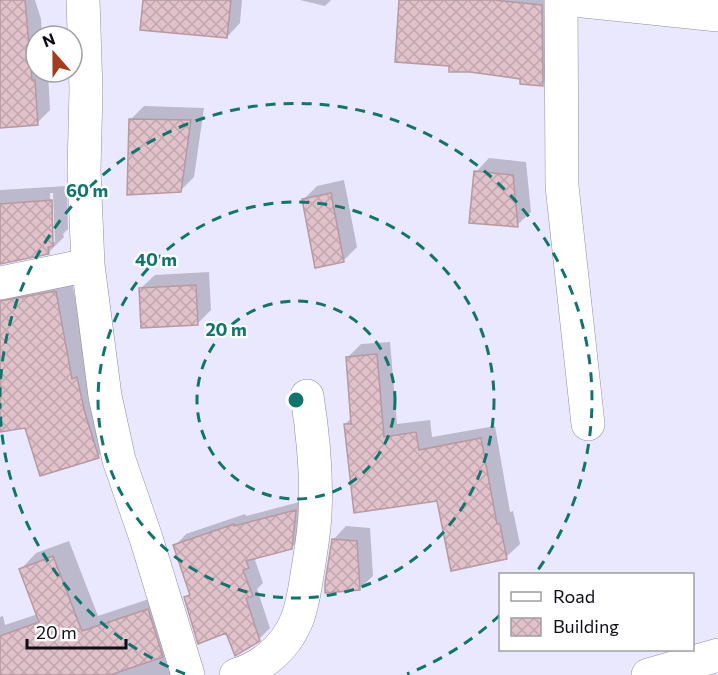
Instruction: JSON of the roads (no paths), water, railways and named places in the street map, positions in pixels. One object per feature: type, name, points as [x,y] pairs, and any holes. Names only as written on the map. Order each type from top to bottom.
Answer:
[{"type":"street","points":[[83,0],[86,90],[84,170],[88,265],[105,396],[119,460],[146,538],[188,675]]},
{"type":"street","points":[[561,0],[562,186],[588,424]]},
{"type":"street","points":[[574,0],[621,3],[718,15]]},
{"type":"street","points":[[0,283],[88,265]]},
{"type":"street","points":[[236,675],[249,671],[267,660],[282,645],[296,623],[303,601],[315,513],[311,424],[307,396]]},
{"type":"street","points":[[648,675],[718,655]]}]
